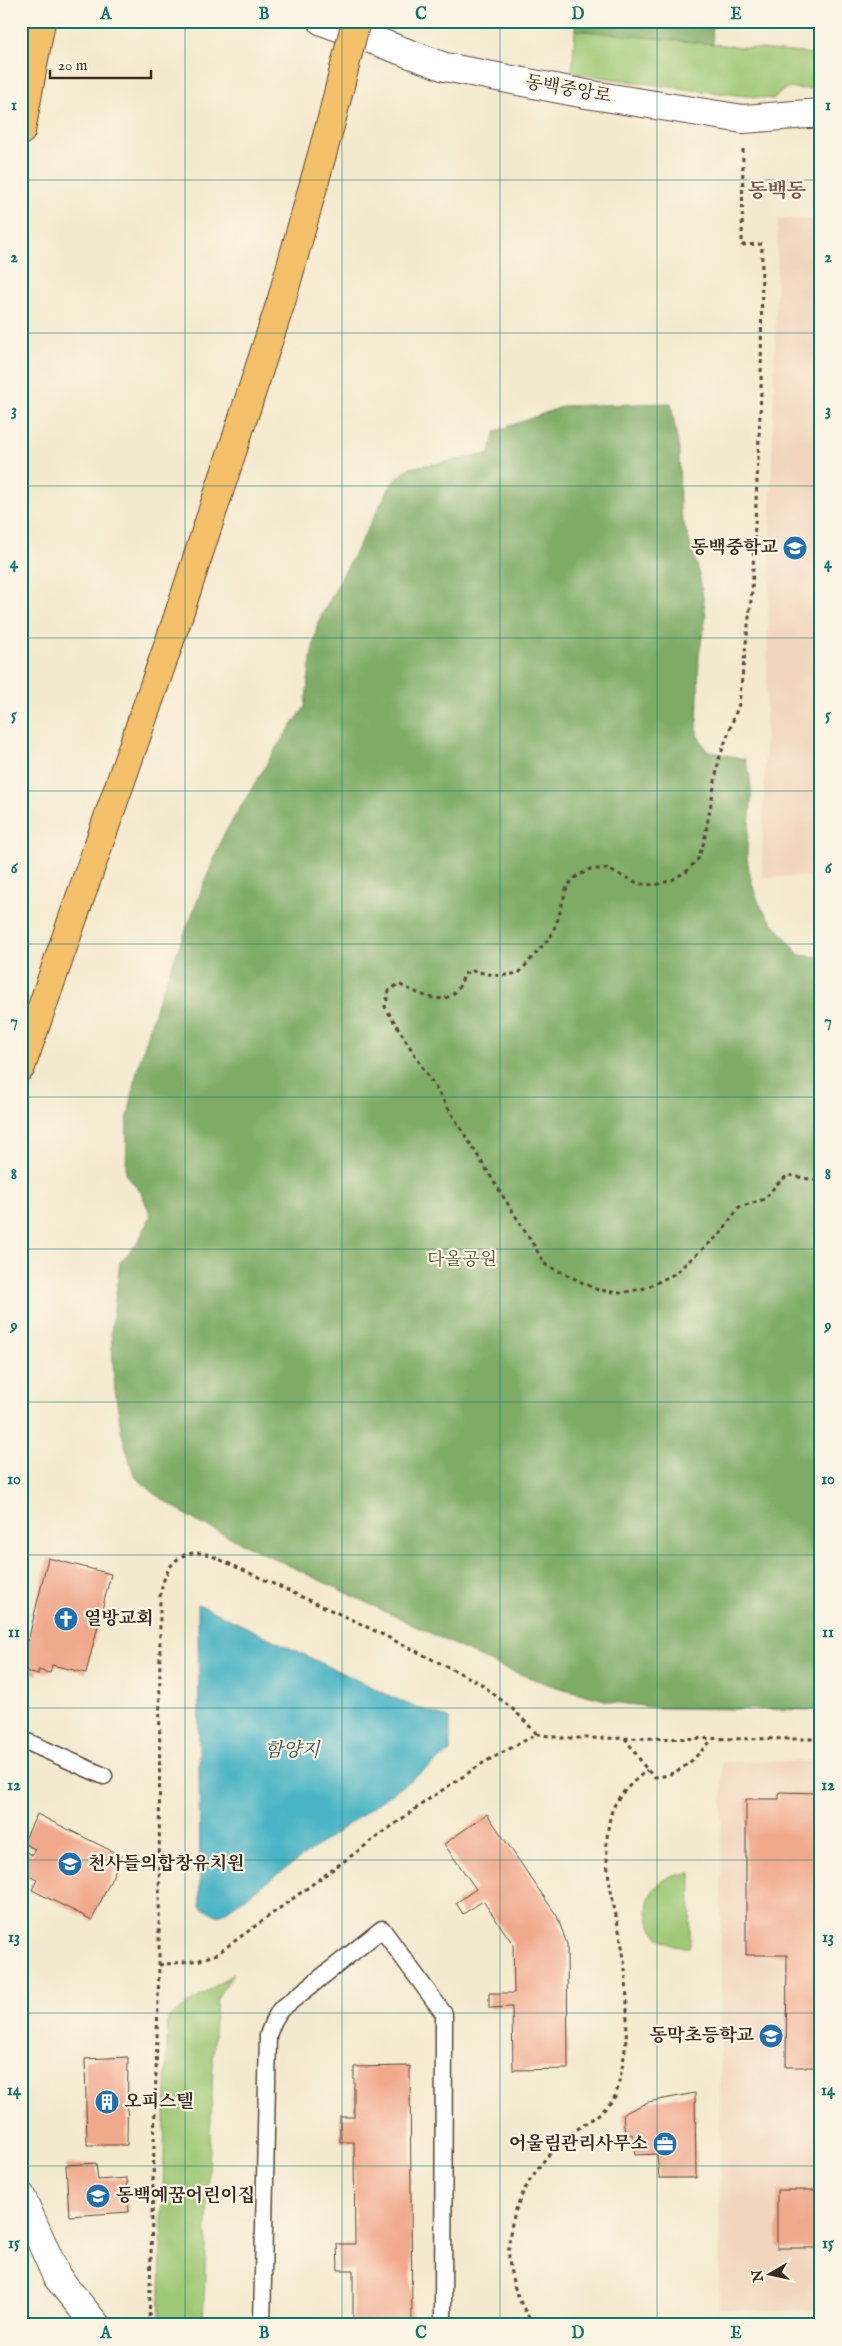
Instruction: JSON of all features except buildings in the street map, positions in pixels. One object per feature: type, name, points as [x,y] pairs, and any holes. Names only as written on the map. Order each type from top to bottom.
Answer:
[{"type":"highway","points":[[21,131],[40,21]]},
{"type":"highway","points":[[21,1067],[176,623],[281,302],[331,122],[356,21]]},
{"type":"street","name":"동백중앙로","points":[[322,21],[445,66],[586,94],[743,119],[821,113]]},
{"type":"street","points":[[21,2196],[57,2277],[96,2325]]},
{"type":"lane","points":[[21,1739],[104,1776]]},
{"type":"lane","points":[[262,2325],[268,2036],[280,2010],[382,1929],[444,2014],[443,2325]]},
{"type":"path","points":[[743,119],[742,245],[762,244],[761,392],[752,591],[739,704],[719,759],[704,842],[698,859],[687,871],[672,880],[656,885],[640,884],[607,869],[590,869],[576,877],[567,886],[558,920],[551,936],[519,973],[500,976],[473,971],[464,974],[460,988],[451,997],[436,999],[424,996],[398,984],[389,992],[384,1007],[546,1265],[598,1290],[620,1293],[646,1288],[674,1274],[721,1234],[739,1207],[765,1199],[776,1185],[788,1175],[814,1180],[821,1176]]},
{"type":"path","points":[[149,2325],[159,1966],[160,1597],[162,1583],[174,1563],[184,1554],[196,1551],[210,1555],[424,1654],[480,1683],[515,1711],[537,1734],[561,1738],[821,1739]]},
{"type":"path","points":[[159,1966],[200,1960],[217,1954],[429,1799],[483,1763],[537,1734]]},
{"type":"path","points":[[625,1738],[646,1770],[655,1777],[667,1777],[678,1772],[712,1740]]},
{"type":"path","points":[[534,2325],[513,2285],[508,2257],[511,2230],[517,2207],[527,2186],[542,2164],[558,2144],[577,2128],[597,2115],[614,2098],[624,2047],[626,2001],[624,1960],[607,1866],[607,1840],[612,1812],[615,1806],[632,1783],[646,1770]]},
{"type":"shaded area","name":"동백중학교","points":[[778,219],[821,219],[821,877],[762,877]]},
{"type":"shaded area","name":"동막초등학교","points":[[821,1761],[821,2310],[719,2310],[722,1762]]},
{"type":"green space","points":[[575,21],[712,21],[713,44],[575,30]]},
{"type":"green space","points":[[575,30],[821,55],[821,89],[786,88],[773,99],[572,73]]},
{"type":"green space","name":"다올공원","points":[[671,403],[679,451],[680,511],[699,573],[706,616],[699,655],[697,734],[707,751],[745,759],[751,783],[747,857],[757,898],[767,916],[799,955],[821,957],[821,1710],[658,1708],[612,1702],[553,1686],[503,1668],[196,1521],[159,1497],[134,1476],[121,1430],[115,1391],[111,1332],[120,1262],[137,1244],[151,1216],[141,1192],[126,1175],[127,1122],[137,1071],[157,1003],[223,836],[278,745],[305,707],[318,622],[392,483],[409,468],[489,454],[496,431],[564,406]]},
{"type":"green space","points":[[691,1873],[690,1947],[673,1945],[660,1938],[651,1926],[647,1913],[649,1899],[656,1886],[670,1877]]},
{"type":"green space","points":[[234,1973],[217,1998],[215,2014],[203,2325],[159,2325],[168,2018]]},
{"type":"water","name":"함양지","points":[[198,1604],[405,1703],[450,1719],[450,1752],[219,1916],[200,1907]]},
{"type":"place","name":"동백중학교","points":[[795,548]]},
{"type":"place","name":"열방교회","points":[[66,1619]]},
{"type":"place","name":"천사들의합창유치원","points":[[70,1864]]},
{"type":"place","name":"동막초등학교","points":[[771,2036]]},
{"type":"place","name":"오피스텔","points":[[107,2102]]},
{"type":"place","name":"어울림관리사무소","points":[[665,2144]]},
{"type":"place","name":"동백예꿈어린이집","points":[[98,2196]]},
{"type":"district","name":"동백동","points":[[777,191]]}]
